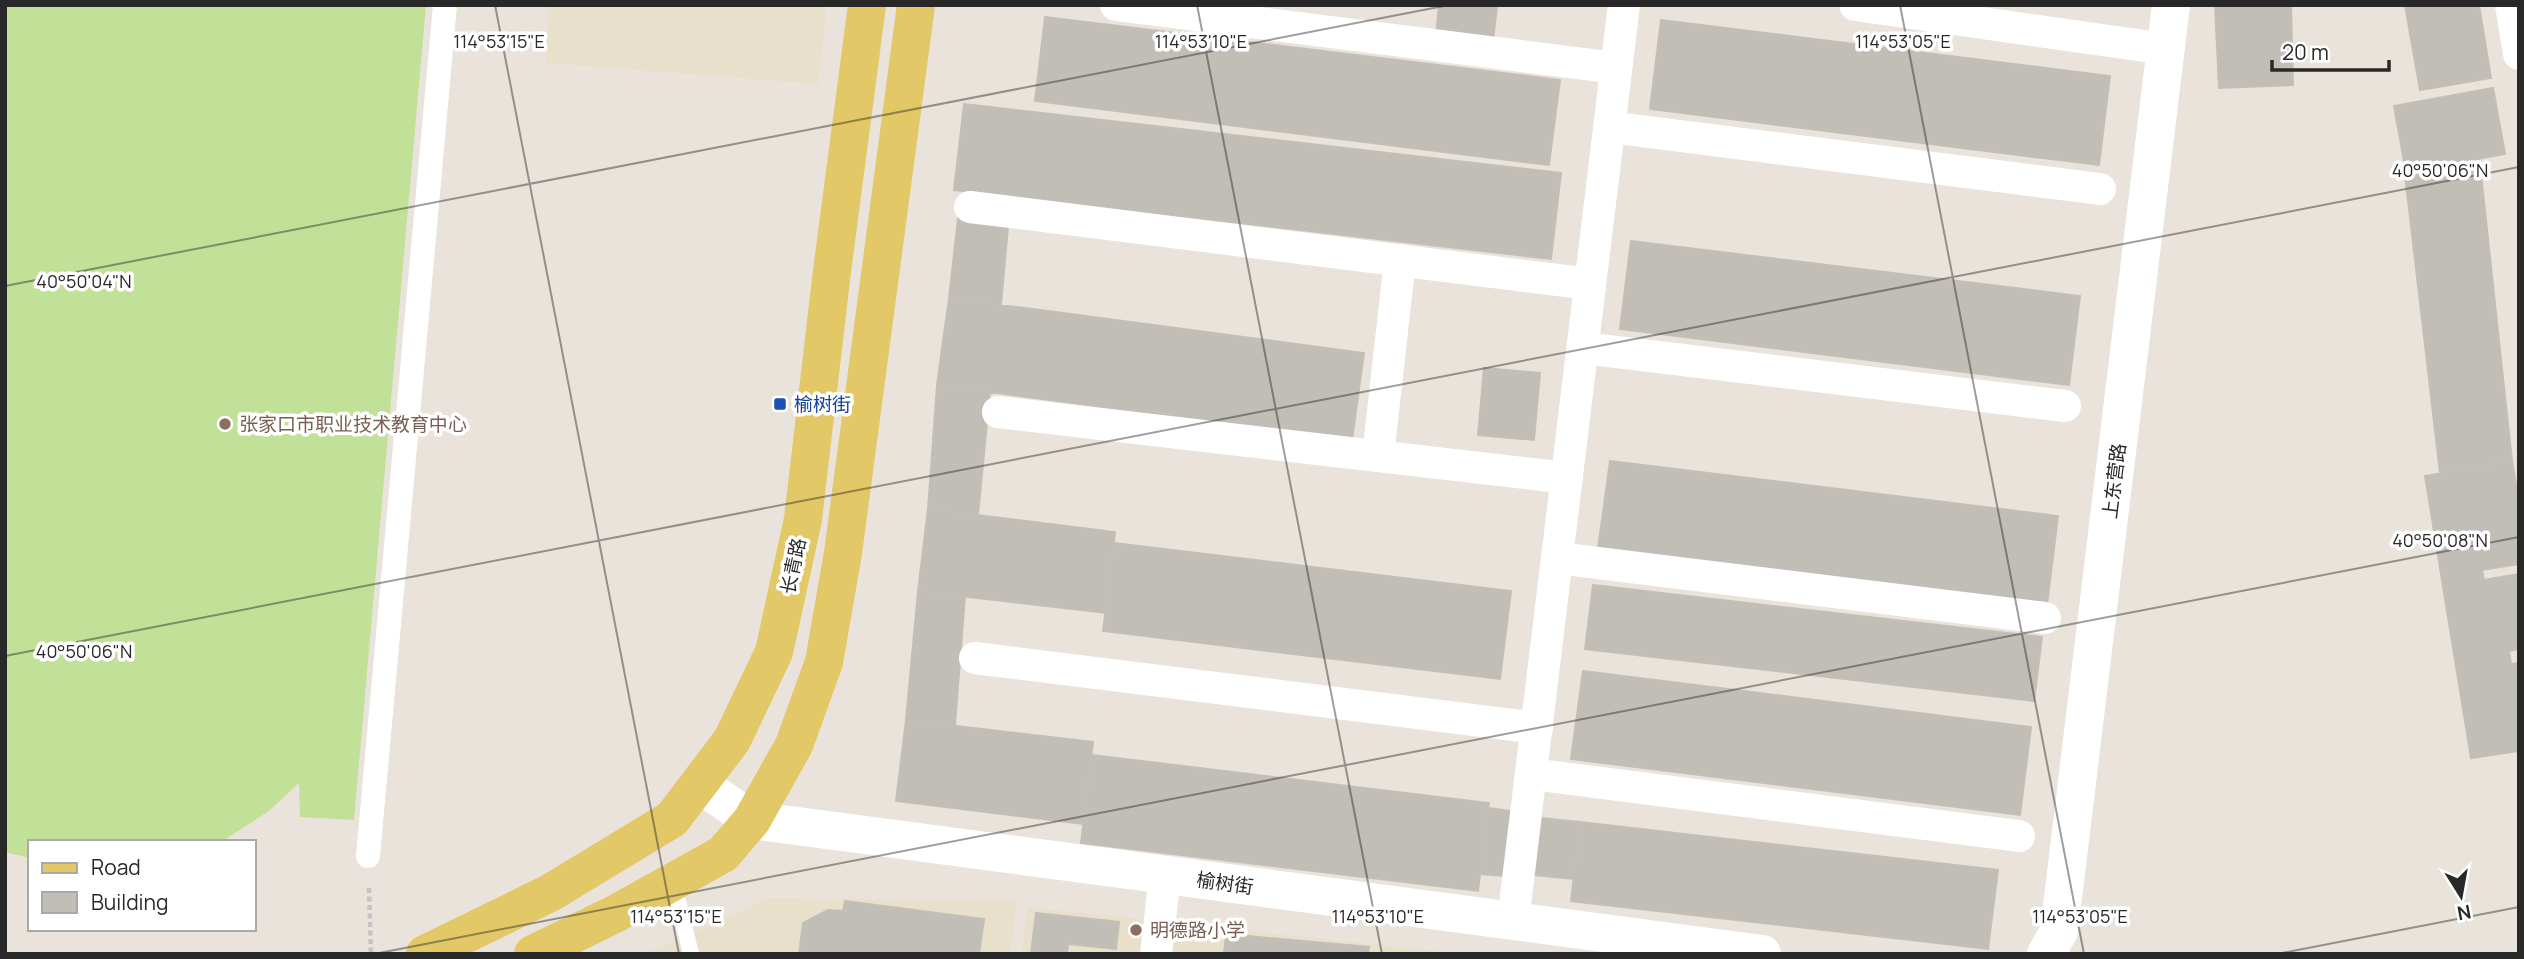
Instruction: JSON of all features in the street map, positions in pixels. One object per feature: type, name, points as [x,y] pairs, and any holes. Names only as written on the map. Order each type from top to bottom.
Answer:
[{"type":"main road","name":"长青路","points":[[425,954],[550,893],[672,819],[732,740],[774,652],[803,519],[867,5]]},
{"type":"main road","points":[[533,954],[615,914],[723,854],[751,820],[794,746],[824,662],[843,553],[916,5]]},
{"type":"street","points":[[368,856],[445,5]]},
{"type":"street","points":[[1116,5],[1328,18],[1616,68]]},
{"type":"street","points":[[1513,921],[1624,5]]},
{"type":"street","points":[[1855,5],[1993,15],[2166,49]]},
{"type":"street","name":"上东营路","points":[[2046,954],[2059,931],[2171,5]]},
{"type":"street","points":[[2511,5],[2519,54]]},
{"type":"street","points":[[1609,127],[2100,188]]},
{"type":"street","points":[[970,207],[1590,284]]},
{"type":"street","points":[[1378,456],[1400,260]]},
{"type":"street","points":[[1583,348],[2065,406]]},
{"type":"street","points":[[998,411],[1567,478]]},
{"type":"street","points":[[1557,558],[2045,618]]},
{"type":"street","points":[[975,658],[1536,728]]},
{"type":"street","points":[[1531,774],[2019,835]]},
{"type":"street","name":"榆树街","points":[[699,784],[751,820],[1762,954]]},
{"type":"street","points":[[1156,954],[1165,875]]},
{"type":"lane","points":[[673,881],[691,954]]},
{"type":"path","points":[[368,856],[371,954]]},
{"type":"shaded area","points":[[549,5],[827,5],[818,84],[546,63]]},
{"type":"shaded area","points":[[770,898],[1017,901],[1010,954],[644,954]]},
{"type":"shaded area","name":"明德路小学","points":[[1028,907],[1465,954],[1022,954]]},
{"type":"green space","name":"张家口市职业技术教育中心","points":[[5,5],[426,5],[354,820],[300,817],[299,783],[269,811],[224,840],[28,840],[28,858],[5,852]]},
{"type":"building","points":[[1439,5],[1497,7],[1493,40],[1436,35]]},
{"type":"building","points":[[2215,5],[2291,5],[2293,85],[2219,88]]},
{"type":"building","points":[[2405,5],[2479,5],[2491,78],[2420,90]]},
{"type":"building","points":[[1045,17],[1560,80],[1549,165],[1035,101]]},
{"type":"building","points":[[1661,20],[2110,76],[2099,165],[1650,109]]},
{"type":"building","points":[[2493,88],[2505,154],[2406,172],[2394,106]]},
{"type":"building","points":[[964,104],[1561,173],[1551,259],[954,190]]},
{"type":"building","points":[[2480,165],[2512,461],[2440,473],[2405,175]]},
{"type":"building","points":[[958,219],[1008,226],[1001,305],[949,298]]},
{"type":"building","points":[[1631,241],[2080,296],[2069,385],[1620,329]]},
{"type":"building","points":[[949,298],[1364,353],[1352,440],[937,385]]},
{"type":"building","points":[[1484,368],[1540,373],[1534,440],[1478,435]]},
{"type":"building","points":[[937,385],[990,392],[978,515],[928,509]]},
{"type":"building","points":[[1610,461],[2058,516],[2047,605],[1598,549]]},
{"type":"building","points":[[2512,461],[2519,502],[2519,564],[2482,570],[2484,580],[2519,574],[2519,649],[2509,651],[2511,664],[2519,663],[2519,751],[2471,758],[2425,476]]},
{"type":"building","points":[[928,509],[1115,532],[1106,613],[918,591]]},
{"type":"building","points":[[1114,543],[1511,591],[1500,679],[1103,631]]},
{"type":"building","points":[[1593,585],[2042,637],[2034,701],[1585,649]]},
{"type":"building","points":[[918,591],[965,596],[955,725],[906,720]]},
{"type":"building","points":[[1583,671],[2031,727],[2020,815],[1571,759]]},
{"type":"building","points":[[906,720],[1093,742],[1083,824],[896,801]]},
{"type":"building","points":[[1092,755],[1489,803],[1478,891],[1081,843]]},
{"type":"building","points":[[1488,808],[1512,811],[1506,876],[1480,874]]},
{"type":"building","points":[[1540,818],[1580,822],[1574,879],[1534,875]]},
{"type":"building","points":[[1580,822],[1998,870],[1988,949],[1571,901]]},
{"type":"building","points":[[845,901],[984,919],[979,954],[799,954],[803,923],[828,910],[843,911]]},
{"type":"building","points":[[1036,913],[1119,922],[1116,949],[1068,944],[1067,954],[1031,954]]},
{"type":"building","points":[[1226,934],[1369,947],[1368,954],[1224,954]]},
{"type":"place","name":"榆树街","points":[[780,404]]},
{"type":"place","name":"张家口市职业技术教育中心","points":[[225,424]]},
{"type":"place","name":"明德路小学","points":[[1136,930]]}]
